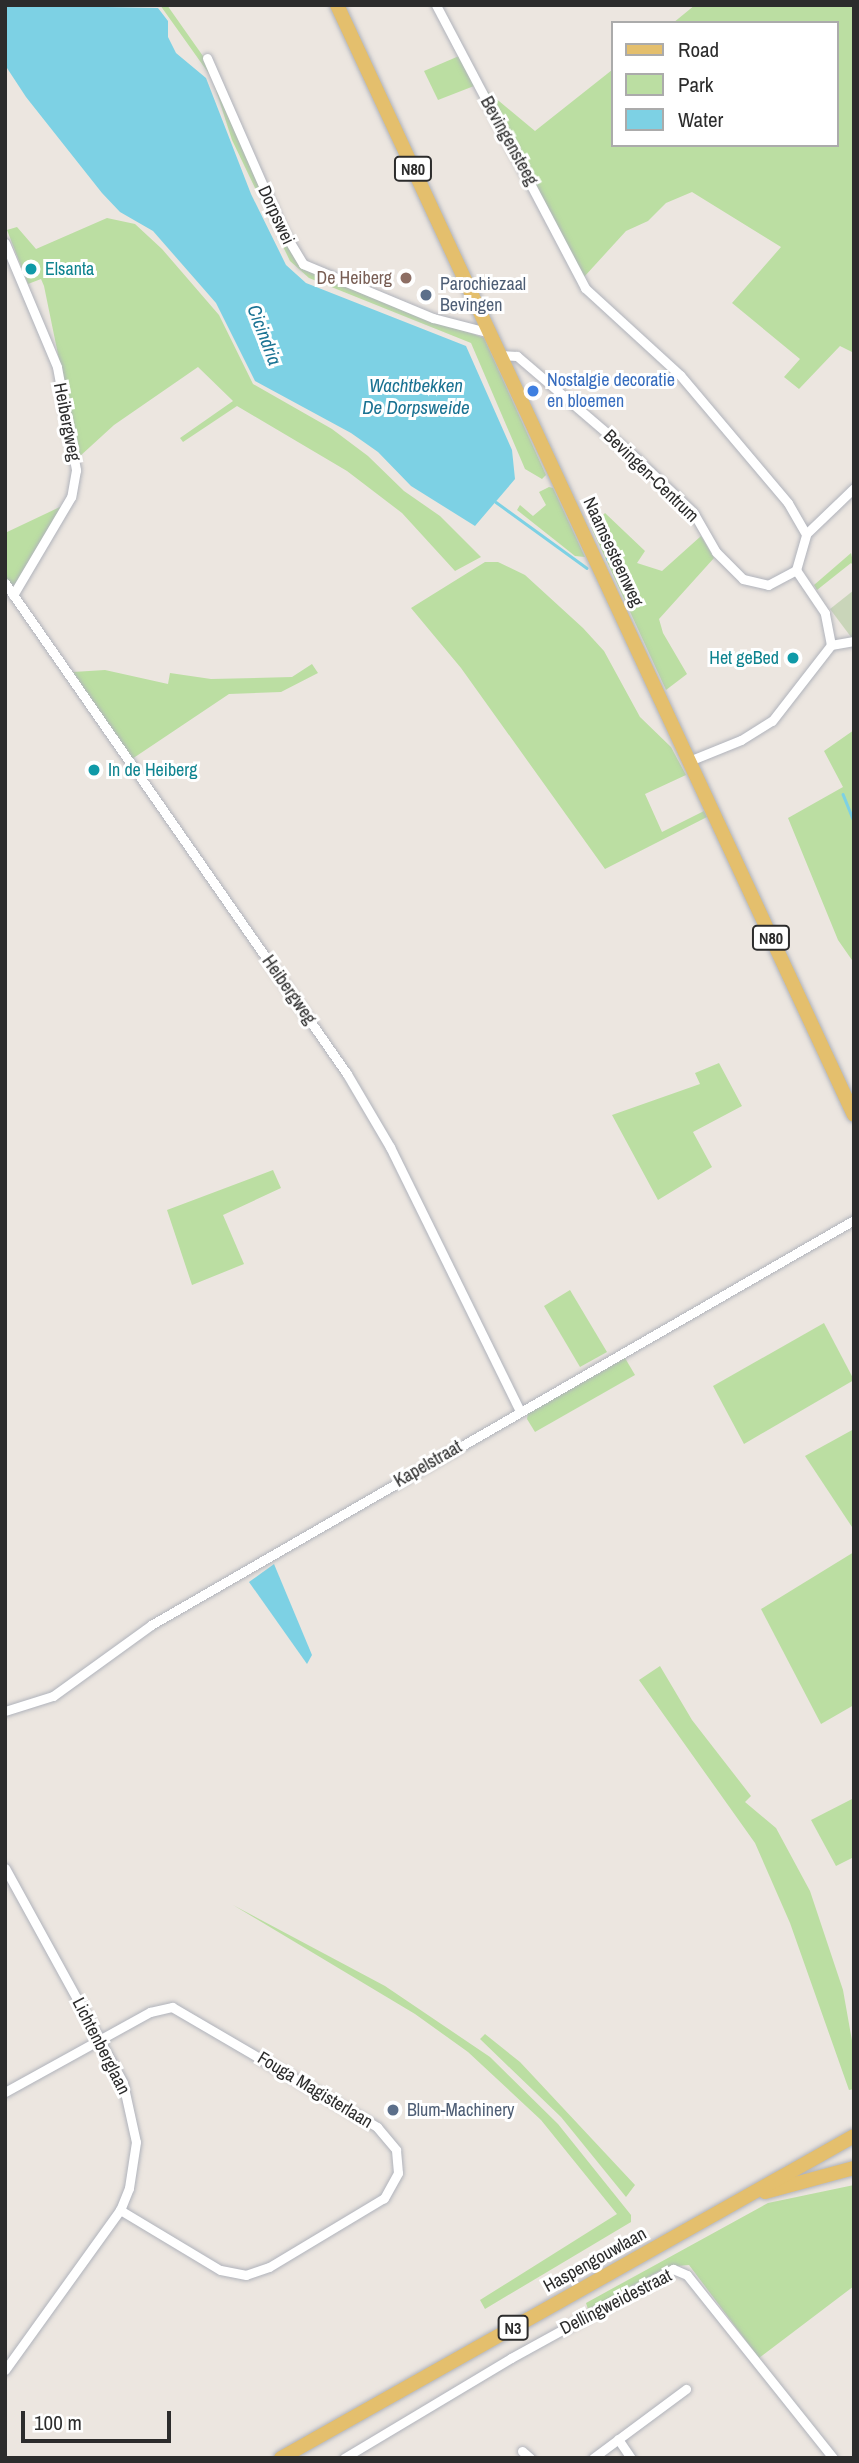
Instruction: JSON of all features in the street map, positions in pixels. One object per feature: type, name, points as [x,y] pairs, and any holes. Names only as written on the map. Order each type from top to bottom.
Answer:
[{"type":"main road","name":"Naamsesteenweg","points":[[337,5],[854,1115]]},
{"type":"main road","name":"Haspengouwlaan","points":[[281,2458],[854,2136]]},
{"type":"main road","points":[[743,2197],[854,2168]]},
{"type":"street","name":"Bevingensteeg","points":[[436,5],[579,278],[590,294],[680,375],[788,503],[806,534]]},
{"type":"street","name":"Dorpswei","points":[[207,58],[282,229],[303,264],[433,318],[490,333]]},
{"type":"street","name":"Heibergweg","points":[[5,243],[57,367],[76,470],[71,498],[13,595]]},
{"type":"street","name":"Bevingen-Centrum","points":[[500,355],[517,356],[637,459],[693,512],[716,552],[743,579],[768,585],[796,570]]},
{"type":"street","points":[[831,645],[825,613],[796,570],[806,534],[854,488]]},
{"type":"street","name":"Heibergweg","points":[[5,583],[347,1074],[390,1147],[520,1411]]},
{"type":"street","points":[[689,761],[772,721],[831,645],[854,641]]},
{"type":"street","name":"Kapelstraat","points":[[5,1711],[53,1696],[151,1625],[854,1220]]},
{"type":"street","name":"Lichtenberglaan","points":[[5,1868],[123,2082],[133,2121],[135,2160],[120,2210],[5,2370]]},
{"type":"street","name":"Fouga Magisterlaan","points":[[5,2092],[149,2012],[179,2009],[385,2133],[398,2162],[393,2185],[384,2198],[269,2267],[246,2275],[220,2270],[120,2210]]},
{"type":"street","name":"Dellingweidestraat","points":[[345,2458],[499,2364],[673,2269],[687,2276],[833,2458]]},
{"type":"street","points":[[593,2458],[686,2389]]},
{"type":"street","points":[[618,2439],[631,2458]]},
{"type":"street","points":[[522,2451],[530,2458]]},
{"type":"green space","points":[[160,5],[167,5],[217,76],[247,158],[297,261],[326,280],[484,338],[546,475],[542,479],[525,469],[471,343],[309,278],[290,261],[232,140],[212,78]]},
{"type":"green space","points":[[695,5],[854,7],[854,353],[840,346],[799,389],[784,377],[800,359],[732,303],[781,247],[692,192],[666,203],[648,221],[626,231],[584,277],[487,91],[535,131],[610,72],[610,147],[838,147],[838,21],[675,21]]},
{"type":"green space","points":[[459,56],[474,86],[438,100],[424,71]]},
{"type":"green space","points":[[107,218],[135,224],[162,249],[219,315],[253,384],[332,429],[368,456],[404,491],[440,516],[481,557],[455,571],[402,513],[347,471],[237,406],[183,442],[180,438],[233,401],[198,367],[114,425],[79,457],[44,286],[41,279],[28,284],[7,230],[17,227],[36,249]]},
{"type":"green space","points":[[553,488],[585,557],[575,556],[517,510],[520,505],[533,516],[546,505],[539,492]]},
{"type":"green space","points":[[62,506],[15,585],[11,585],[5,576],[5,533]]},
{"type":"green space","points":[[605,513],[645,551],[637,563],[662,571],[701,536],[714,558],[659,619],[663,633],[687,674],[666,690],[591,527]]},
{"type":"green space","points":[[851,553],[854,566],[851,563],[817,590],[814,585]]},
{"type":"green space","points":[[485,562],[498,562],[525,575],[583,628],[604,651],[640,717],[671,747],[686,775],[645,794],[662,832],[704,811],[707,817],[605,869],[461,668],[411,608]]},
{"type":"green space","points":[[854,590],[854,637],[851,637],[830,609]]},
{"type":"green space","points":[[312,664],[318,673],[281,692],[229,694],[132,759],[73,672],[105,670],[168,684],[170,673],[211,679],[292,677]]},
{"type":"green space","points":[[854,730],[854,963],[838,940],[788,818],[843,787],[824,751]]},
{"type":"green space","points":[[719,1063],[742,1106],[693,1132],[712,1167],[658,1200],[612,1115],[700,1084],[695,1073]]},
{"type":"green space","points":[[273,1170],[281,1188],[223,1215],[244,1264],[192,1285],[167,1210]]},
{"type":"green space","points":[[570,1290],[607,1352],[580,1367],[544,1306]]},
{"type":"green space","points":[[824,1323],[854,1380],[744,1444],[713,1386]]},
{"type":"green space","points":[[625,1358],[635,1375],[535,1432],[527,1419],[528,1413]]},
{"type":"green space","points":[[854,1429],[854,1530],[805,1456]]},
{"type":"green space","points":[[854,1552],[854,1705],[821,1724],[761,1609]]},
{"type":"green space","points":[[660,1666],[692,1720],[751,1796],[745,1802],[776,1828],[810,1891],[843,1990],[854,2052],[854,2089],[849,2090],[790,1923],[755,1843],[639,1680]]},
{"type":"green space","points":[[854,1798],[854,1857],[836,1866],[811,1820]]},
{"type":"green space","points":[[233,1905],[385,1986],[490,2057],[558,2124],[631,2215],[631,2222],[485,2309],[480,2300],[617,2214],[541,2120],[468,2052],[415,2014]]},
{"type":"green space","points":[[485,2034],[520,2062],[635,2185],[626,2197],[561,2117],[480,2039]]},
{"type":"green space","points":[[854,2185],[854,2286],[759,2358],[689,2265],[667,2267],[588,2309],[586,2303],[768,2203]]},
{"type":"water","name":"Wachtbekken De Dorpsweide","points":[[5,5],[158,8],[168,21],[168,37],[176,53],[206,78],[251,194],[286,265],[306,283],[466,346],[512,450],[515,479],[475,526],[411,486],[378,452],[351,433],[255,381],[216,303],[153,231],[120,212],[102,193],[26,97],[5,65]]},
{"type":"water","points":[[274,1564],[312,1655],[307,1664],[249,1582]]},
{"type":"waterway","name":"Cicindria","points":[[496,502],[587,568]]},
{"type":"waterway","name":"Cicindria","points":[[607,559],[611,558]]},
{"type":"waterway","name":"Cicindria","points":[[843,794],[854,821]]},
{"type":"place","name":"Elsanta","points":[[31,269]]},
{"type":"place","name":"De Heiberg","points":[[406,278]]},
{"type":"place","name":"Parochiezaal Bevingen","points":[[426,295]]},
{"type":"place","name":"Nostalgie decoratie en bloemen","points":[[533,391]]},
{"type":"place","name":"Het geBed","points":[[793,658]]},
{"type":"place","name":"In de Heiberg","points":[[94,770]]},
{"type":"place","name":"Blum-Machinery","points":[[393,2110]]}]
